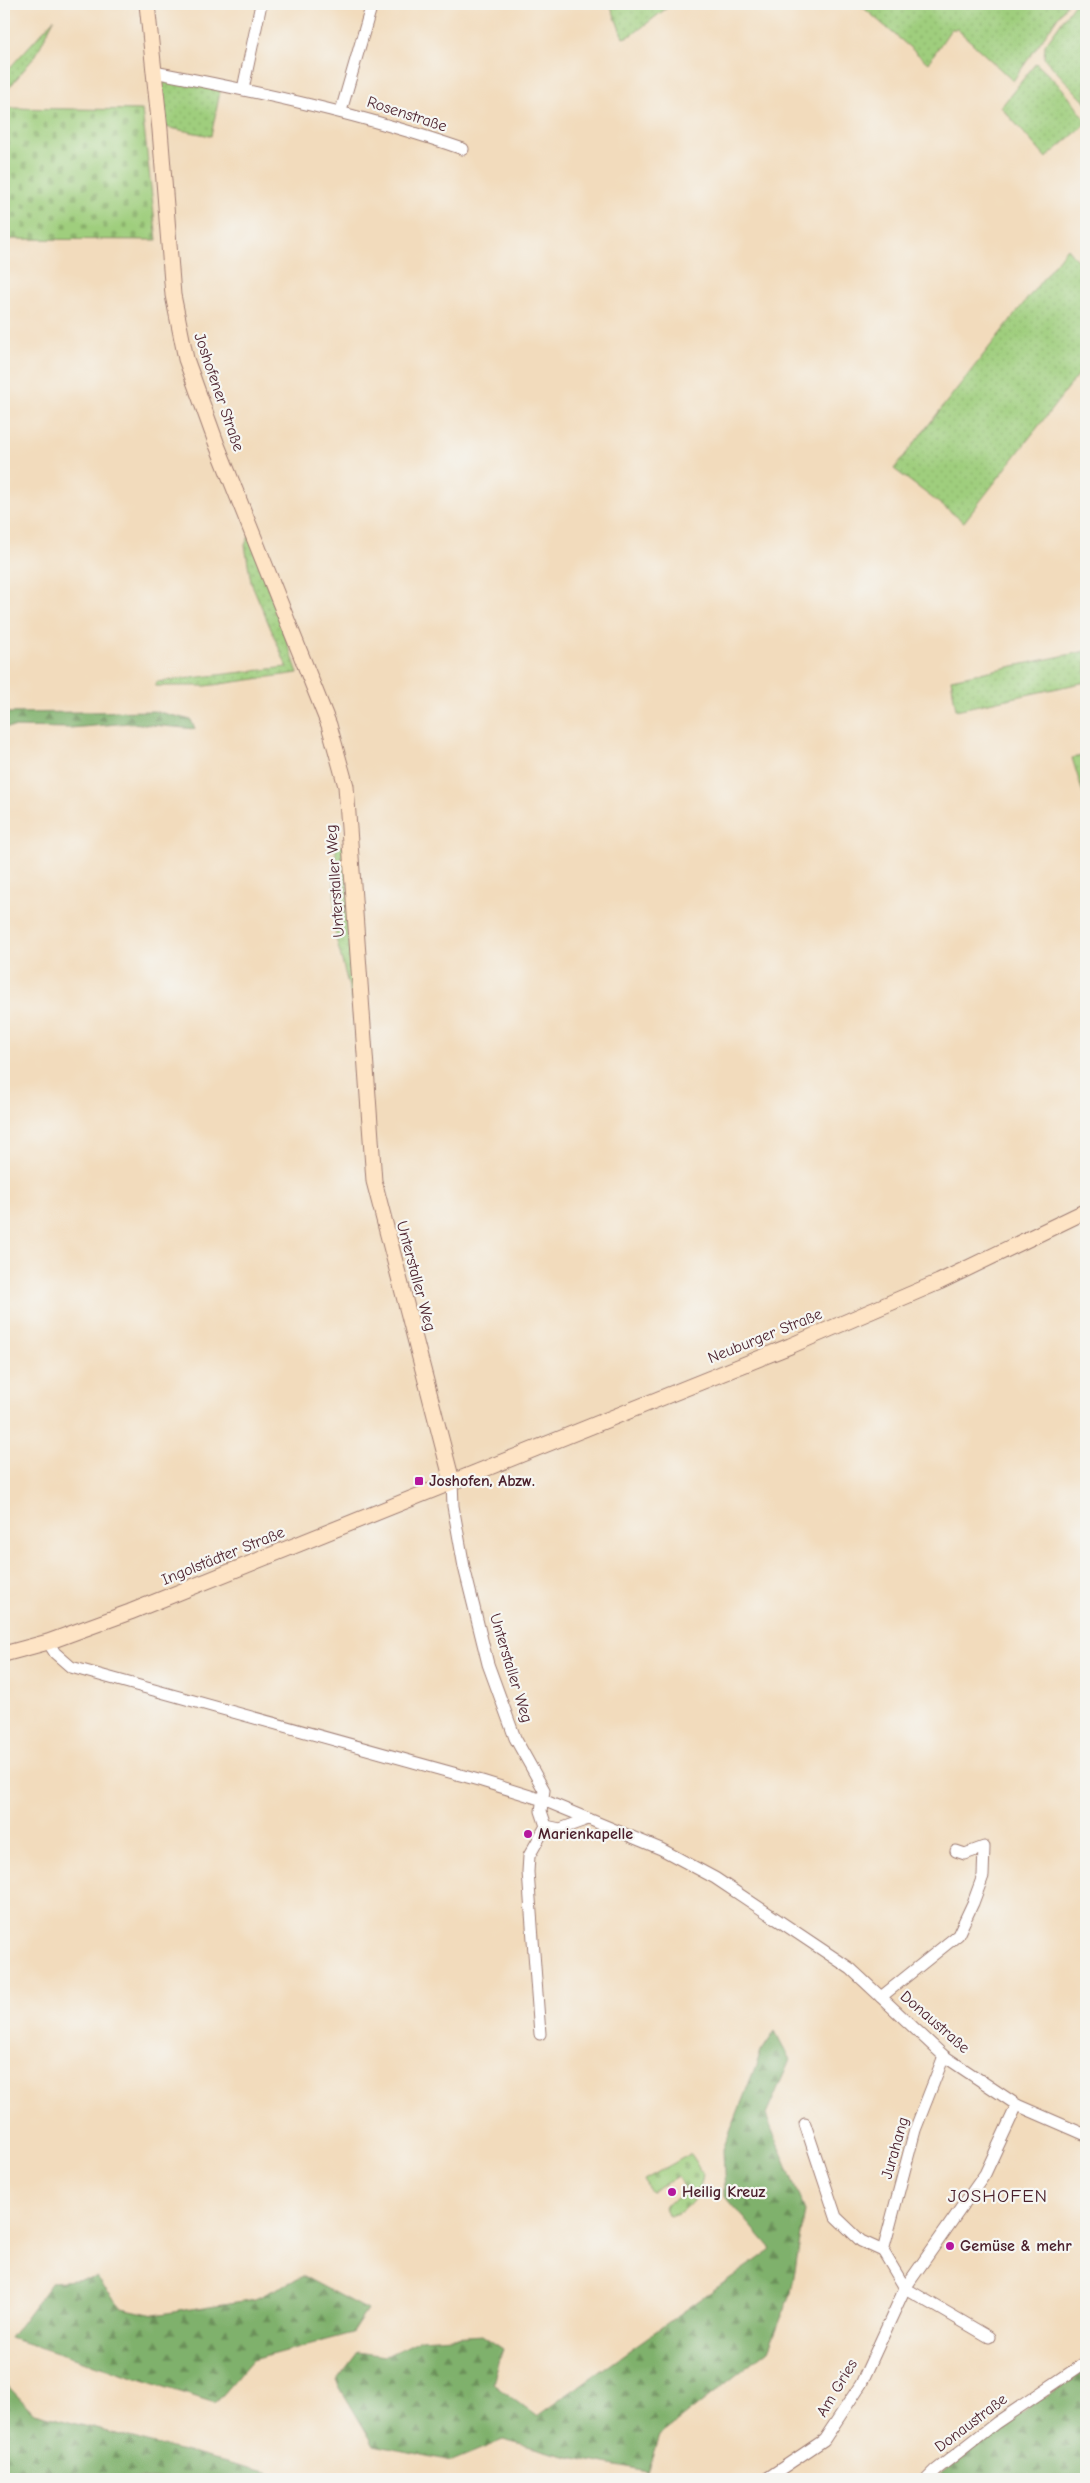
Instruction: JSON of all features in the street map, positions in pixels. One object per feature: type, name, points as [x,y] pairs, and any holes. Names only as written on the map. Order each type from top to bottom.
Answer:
[{"type":"street","name":"Joshofener Straße","points":[[147,4],[173,296],[186,359],[217,445],[297,641],[334,744]]},
{"type":"street","points":[[243,89],[261,4]]},
{"type":"street","name":"Rosenstraße","points":[[341,111],[372,4]]},
{"type":"street","name":"Rosenstraße","points":[[154,72],[243,89],[341,111],[393,125],[463,150]]},
{"type":"street","name":"Unterstaller Weg","points":[[334,744],[346,786],[374,1181],[452,1481],[453,1506],[464,1567],[488,1664],[515,1738],[544,1790],[541,1811],[546,1826]]},
{"type":"street","name":"Neuburger Straße","points":[[452,1481],[816,1334],[939,1282],[1086,1211]]},
{"type":"street","name":"Ingolstädter Straße","points":[[4,1654],[48,1642],[130,1612],[452,1481]]},
{"type":"street","points":[[48,1642],[55,1653],[71,1667],[482,1781],[543,1800],[588,1819]]},
{"type":"street","points":[[540,2034],[528,1856],[546,1826],[560,1829],[588,1819]]},
{"type":"street","name":"Donaustraße","points":[[588,1819],[661,1849],[715,1878],[851,1969],[944,2056],[1017,2105],[1086,2136]]},
{"type":"street","points":[[882,1997],[958,1935],[974,1903],[983,1876],[984,1847],[965,1854],[956,1851]]},
{"type":"street","name":"Jurahang","points":[[883,2250],[915,2130],[944,2056]]},
{"type":"street","name":"Am Gries","points":[[766,2479],[824,2440],[861,2384],[905,2288],[985,2174],[1017,2105]]},
{"type":"street","points":[[805,2124],[836,2217],[861,2241],[883,2250],[905,2288],[989,2337]]},
{"type":"street","name":"Donaustraße","points":[[928,2479],[936,2470],[996,2423],[1086,2362]]},
{"type":"green space","points":[[610,4],[672,4],[632,35],[623,38]]},
{"type":"green space","points":[[859,4],[1067,4],[1013,81],[957,29],[951,29],[928,63]]},
{"type":"green space","points":[[1074,4],[1086,4],[1086,103],[1044,58],[1045,45]]},
{"type":"green space","points":[[54,19],[36,55],[4,94],[4,74]]},
{"type":"green space","points":[[1036,63],[1062,88],[1086,120],[1086,124],[1046,158],[1001,107]]},
{"type":"green space","points":[[169,78],[221,87],[211,136],[165,127],[159,79]]},
{"type":"green space","points":[[4,108],[9,108],[6,241],[4,241]]},
{"type":"green space","points":[[9,108],[142,110],[157,240],[5,239]]},
{"type":"green space","points":[[1067,248],[1086,271],[1086,365],[964,522],[894,469]]},
{"type":"green space","points":[[250,534],[298,673],[206,686],[155,686],[156,682],[287,667],[251,582],[245,545]]},
{"type":"green space","points":[[1086,651],[1086,682],[956,710],[951,679]]},
{"type":"green space","points":[[155,711],[191,720],[195,729],[130,723],[70,728],[4,727],[4,713]]},
{"type":"green space","points":[[1086,755],[1086,803],[1072,758]]},
{"type":"green space","points":[[336,846],[346,847],[356,1015],[336,938],[334,887]]},
{"type":"green space","points":[[775,2031],[790,2060],[766,2115],[805,2211],[791,2294],[768,2350],[659,2436],[647,2472],[569,2457],[503,2440],[452,2461],[374,2445],[336,2381],[358,2352],[386,2356],[421,2339],[482,2335],[503,2349],[493,2383],[537,2416],[771,2249],[725,2196],[723,2150],[761,2052]]},
{"type":"green space","points":[[690,2154],[703,2173],[700,2188],[688,2206],[682,2211],[669,2216],[664,2206],[686,2193],[678,2177],[650,2192],[644,2180]]},
{"type":"green space","points":[[303,2276],[367,2310],[352,2333],[252,2360],[215,2403],[10,2338],[52,2282],[97,2278],[122,2308],[154,2315],[255,2299]]},
{"type":"green space","points":[[1086,2366],[1086,2479],[933,2479]]},
{"type":"green space","points":[[4,2382],[34,2413],[293,2479],[4,2479]]},
{"type":"place","name":"Joshofen, Abzw.","points":[[419,1481]]},
{"type":"place","name":"Marienkapelle","points":[[528,1834]]},
{"type":"place","name":"Heilig Kreuz","points":[[672,2192]]},
{"type":"place","name":"Gemüse & mehr","points":[[950,2246]]},
{"type":"district","name":"JOSHOFEN","points":[[998,2196]]}]
